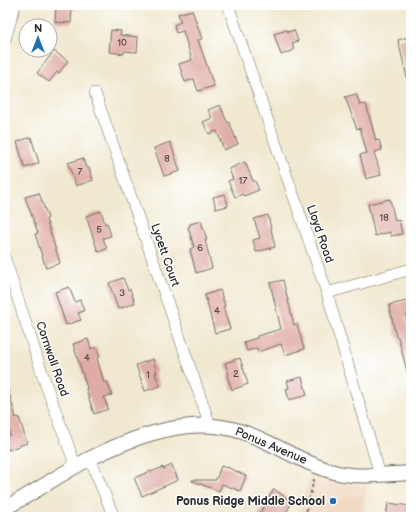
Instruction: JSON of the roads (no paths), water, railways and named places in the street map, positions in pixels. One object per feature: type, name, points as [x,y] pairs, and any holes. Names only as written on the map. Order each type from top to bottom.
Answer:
[{"type":"street","points":[[5,40],[15,5]]},
{"type":"street","name":"Lloyd Road","points":[[228,5],[327,293],[380,475]]},
{"type":"street","name":"Lycett Court","points":[[95,93],[210,425]]},
{"type":"street","name":"Cornwall Road","points":[[5,259],[9,289],[76,467]]},
{"type":"street","points":[[327,293],[411,269]]},
{"type":"street","name":"Ponus Avenue","points":[[5,508],[90,459],[128,442],[155,433],[186,426],[210,425],[232,428],[254,436],[317,466],[338,473],[354,475],[411,473]]},
{"type":"street","points":[[90,459],[114,517]]},
{"type":"place","name":"Ponus Ridge Middle School","points":[[333,501]]}]
